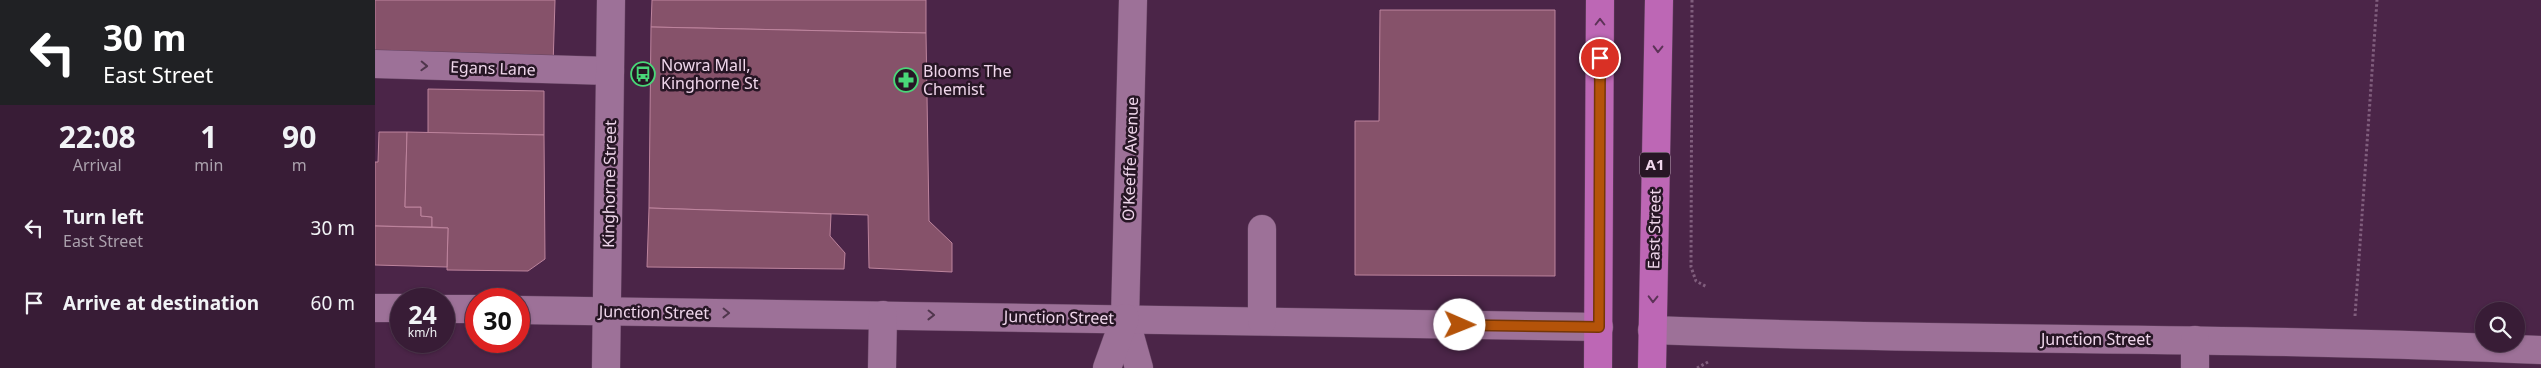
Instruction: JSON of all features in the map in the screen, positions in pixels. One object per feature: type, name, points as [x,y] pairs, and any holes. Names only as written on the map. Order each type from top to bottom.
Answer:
[{"type":"highway","points":[[1598,368],[1600,0]]},
{"type":"highway","name":"East Street","points":[[1652,368],[1659,0]]},
{"type":"street","name":"Kinghorne Street","points":[[606,368],[611,0]]},
{"type":"street","name":"O'Keeffe Avenue","points":[[1125,318],[1133,98],[1133,0]]},
{"type":"street","name":"Egans Lane","points":[[375,64],[610,71]]},
{"type":"street","points":[[1262,229],[1262,322]]},
{"type":"street","points":[[375,308],[390,308]]},
{"type":"street","name":"Junction Street","points":[[530,310],[1125,318],[1599,327]]},
{"type":"street","points":[[882,368],[883,315]]},
{"type":"street","points":[[1107,368],[1125,318]]},
{"type":"street","points":[[1125,318],[1139,368]]},
{"type":"street","name":"Junction Street","points":[[1652,330],[1895,336],[2195,340],[2541,350]]},
{"type":"street","points":[[2195,340],[2195,368]]},
{"type":"path","points":[[1692,0],[1691,267],[1696,281],[1707,287]]},
{"type":"path","points":[[2353,344],[2377,0]]},
{"type":"path","points":[[1697,368],[1708,362]]},
{"type":"building","points":[[375,0],[555,0],[553,67],[375,63]]},
{"type":"building","points":[[652,0],[926,0],[926,33],[651,27]]},
{"type":"building","points":[[1380,10],[1555,10],[1555,276],[1355,275],[1355,121],[1379,121]]},
{"type":"building","points":[[651,27],[926,33],[929,221],[952,243],[952,272],[869,268],[868,215],[649,208]]},
{"type":"building","points":[[428,89],[544,91],[544,135],[428,133]]},
{"type":"building","points":[[379,132],[407,132],[405,207],[421,207],[421,216],[432,217],[432,227],[375,226],[375,162],[378,162]]},
{"type":"building","points":[[407,132],[544,135],[545,259],[528,271],[447,270],[448,228],[432,227],[432,217],[421,216],[421,207],[405,207]]},
{"type":"building","points":[[649,208],[831,214],[830,236],[845,253],[844,269],[647,267]]},
{"type":"building","points":[[375,226],[448,228],[447,267],[375,265]]},
{"type":"place","name":"Nowra Mall, Kinghorne St","points":[[643,74]]},
{"type":"place","name":"Blooms The Chemist","points":[[906,80]]},
{"type":"route","points":[[1460,325],[1599,327],[1600,58]]}]
